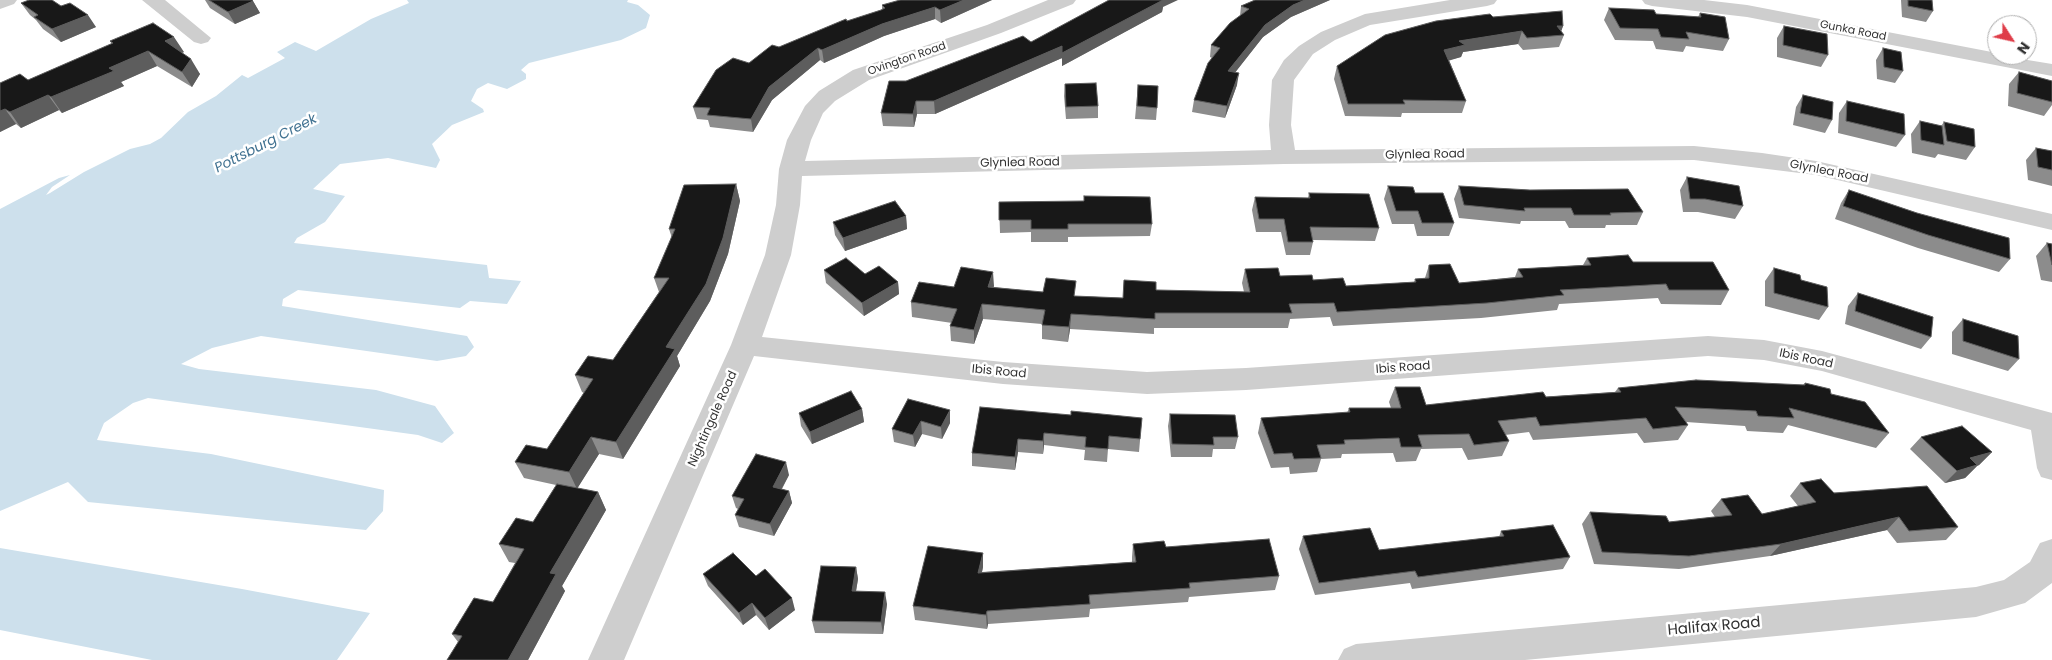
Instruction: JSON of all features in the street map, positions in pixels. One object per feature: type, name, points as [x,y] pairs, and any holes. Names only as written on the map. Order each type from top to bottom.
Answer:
[{"type":"street","points":[[0,3],[7,0]]},
{"type":"street","points":[[152,0],[201,38]]},
{"type":"street","name":"Ovington Road","points":[[792,168],[800,140],[813,111],[827,96],[840,87],[883,66],[994,29],[1066,0]]},
{"type":"street","points":[[1284,157],[1280,125],[1282,85],[1292,65],[1310,47],[1348,26],[1365,20],[1487,0]]},
{"type":"street","name":"Gunka Road","points":[[1652,0],[1757,13],[2052,70]]},
{"type":"street","name":"Glynlea Road","points":[[792,168],[1284,157],[1662,152],[1716,154],[1845,174],[2052,222]]},
{"type":"street","name":"Nightingale Road","points":[[606,660],[745,345],[778,255],[788,205],[792,168]]},
{"type":"street","name":"Ibis Road","points":[[745,345],[1003,373],[1147,383],[1246,379],[1708,346],[1764,350],[1822,361],[2048,423]]},
{"type":"street","points":[[2048,423],[2052,468]]},
{"type":"street","name":"Halifax Road","points":[[1356,660],[1976,602],[2012,593],[2042,572],[2052,553]]},
{"type":"water","name":"Pottsburg Creek","points":[[407,0],[628,0],[627,2],[638,5],[650,15],[646,28],[621,40],[529,63],[521,70],[526,74],[526,79],[507,89],[488,83],[477,89],[471,101],[483,109],[484,112],[452,125],[432,144],[440,160],[436,168],[388,158],[340,164],[313,189],[345,196],[325,222],[297,238],[294,243],[487,265],[489,278],[521,281],[507,304],[470,301],[460,308],[298,290],[283,299],[282,306],[467,336],[474,347],[466,356],[437,361],[261,336],[212,348],[181,364],[199,369],[376,390],[435,406],[454,433],[442,443],[418,435],[148,398],[133,403],[104,423],[97,440],[211,454],[384,490],[383,511],[366,530],[88,502],[68,482],[0,511],[0,209],[59,178],[70,175],[52,187],[46,195],[84,172],[130,149],[150,144],[161,138],[188,112],[216,96],[242,75],[248,78],[285,58],[277,52],[295,42],[316,51],[371,19],[409,3]]},
{"type":"water","points":[[0,548],[370,613],[337,660],[152,660],[0,630]]},
{"type":"building","points":[[29,0],[52,0],[61,6],[70,3],[88,15],[52,29],[34,17],[38,15],[21,3]]},
{"type":"building","points":[[209,0],[252,0],[253,1],[228,12]]},
{"type":"building","points":[[900,0],[964,0],[940,10],[935,7],[882,24],[822,50],[818,48],[769,87],[751,119],[707,115],[710,108],[693,107],[716,70],[733,58],[749,63],[772,45],[779,47],[846,19],[847,21],[881,10],[885,8],[882,5]]},
{"type":"building","points":[[1109,0],[1163,0],[1062,53],[1062,46],[934,101],[916,101],[913,114],[881,113],[889,81],[906,81],[1023,36],[1031,42]]},
{"type":"building","points":[[1255,0],[1305,0],[1293,5],[1265,25],[1228,71],[1239,73],[1227,106],[1194,100],[1208,63],[1220,48],[1211,45],[1230,23],[1249,9],[1241,6]]},
{"type":"building","points":[[1908,0],[1932,0],[1933,11],[1908,6]]},
{"type":"building","points":[[1609,8],[1654,10],[1656,14],[1701,17],[1700,13],[1725,17],[1729,39],[1686,32],[1689,39],[1661,37],[1658,29],[1620,28]]},
{"type":"building","points":[[1562,11],[1563,26],[1557,26],[1564,35],[1527,38],[1522,31],[1459,41],[1465,45],[1444,50],[1466,101],[1403,100],[1405,104],[1348,104],[1337,66],[1385,35],[1436,21],[1490,14],[1493,17]]},
{"type":"building","points":[[153,23],[174,37],[165,41],[191,59],[182,72],[148,51],[109,68],[114,71],[51,97],[48,95],[10,112],[5,109],[0,111],[0,83],[20,74],[28,80],[113,43],[110,41]]},
{"type":"building","points":[[1784,26],[1827,34],[1828,55],[1783,45]]},
{"type":"building","points":[[1883,48],[1901,52],[1903,71],[1884,67]]},
{"type":"building","points":[[2019,72],[2052,81],[2052,102],[2017,93]]},
{"type":"building","points":[[1096,83],[1098,106],[1066,107],[1065,84]]},
{"type":"building","points":[[1138,85],[1158,86],[1157,108],[1137,106]]},
{"type":"building","points":[[1803,95],[1833,102],[1832,120],[1800,113]]},
{"type":"building","points":[[1847,101],[1904,114],[1905,135],[1846,121]]},
{"type":"building","points":[[1920,121],[1942,126],[1944,145],[1921,140]]},
{"type":"building","points":[[1944,122],[1974,129],[1975,147],[1947,141]]},
{"type":"building","points":[[2036,148],[2052,151],[2052,170],[2038,167]]},
{"type":"building","points":[[1687,177],[1739,186],[1743,206],[1705,199],[1690,199]]},
{"type":"building","points":[[736,184],[723,238],[706,284],[666,347],[675,349],[616,442],[591,437],[569,472],[515,462],[526,445],[547,449],[593,379],[575,375],[588,356],[613,360],[669,278],[654,278],[675,229],[669,229],[684,185]]},
{"type":"building","points":[[1388,186],[1413,187],[1415,193],[1443,193],[1454,223],[1422,223],[1418,211],[1396,211]]},
{"type":"building","points":[[1459,186],[1530,190],[1628,189],[1643,212],[1610,213],[1611,215],[1574,215],[1571,208],[1524,208],[1525,211],[1464,205]]},
{"type":"building","points":[[1849,190],[1917,213],[2009,238],[2010,259],[1928,235],[1843,206]]},
{"type":"building","points":[[1309,193],[1369,194],[1379,228],[1310,227],[1313,242],[1288,242],[1284,219],[1259,219],[1255,197],[1310,198]]},
{"type":"building","points":[[1084,196],[1150,197],[1152,224],[1068,224],[1068,229],[1031,229],[1031,220],[999,220],[999,202],[1084,201]]},
{"type":"building","points":[[895,201],[906,216],[843,238],[833,222]]},
{"type":"building","points":[[2047,243],[2052,244],[2052,265]]},
{"type":"building","points":[[1628,255],[1633,262],[1713,262],[1729,290],[1669,290],[1666,284],[1560,290],[1564,295],[1487,303],[1337,312],[1334,303],[1289,304],[1292,313],[1155,313],[1155,319],[1071,314],[1069,327],[1042,325],[1045,310],[982,304],[974,330],[950,326],[957,309],[911,302],[919,282],[954,287],[961,267],[993,272],[988,287],[1043,292],[1046,278],[1076,281],[1074,296],[1123,298],[1124,280],[1156,282],[1156,290],[1250,292],[1245,269],[1278,268],[1280,276],[1312,275],[1313,280],[1343,278],[1346,286],[1416,282],[1415,279],[1429,278],[1429,265],[1450,264],[1459,283],[1523,277],[1518,269],[1591,265],[1587,258]]},
{"type":"building","points":[[846,258],[865,274],[879,266],[898,282],[862,303],[824,270]]},
{"type":"building","points":[[1774,268],[1800,275],[1801,280],[1827,287],[1828,307],[1774,293]]},
{"type":"building","points":[[1858,293],[1933,317],[1931,337],[1855,311]]},
{"type":"building","points":[[1963,319],[2018,336],[2019,359],[1963,341]]},
{"type":"building","points":[[1696,380],[1805,385],[1805,383],[1830,389],[1831,394],[1865,402],[1889,433],[1789,408],[1794,418],[1758,416],[1756,411],[1675,407],[1688,425],[1653,429],[1646,418],[1540,426],[1536,417],[1498,421],[1509,441],[1474,445],[1469,434],[1418,435],[1422,447],[1401,447],[1399,438],[1344,440],[1345,444],[1317,445],[1321,458],[1294,459],[1292,453],[1274,454],[1261,418],[1350,412],[1349,408],[1401,408],[1395,387],[1420,387],[1426,405],[1543,392],[1546,397],[1621,392],[1618,388]]},
{"type":"building","points":[[851,391],[862,409],[810,432],[799,413]]},
{"type":"building","points":[[908,399],[950,410],[941,427],[921,421],[913,435],[892,429]]},
{"type":"building","points":[[980,407],[1071,415],[1071,411],[1142,418],[1140,439],[1109,436],[1108,449],[1085,447],[1086,437],[1044,433],[1043,441],[1018,439],[1015,457],[972,453]]},
{"type":"building","points":[[1170,414],[1235,415],[1238,437],[1213,437],[1214,445],[1172,444]]},
{"type":"building","points":[[1962,426],[1992,452],[1970,458],[1977,465],[1957,471],[1921,437]]},
{"type":"building","points":[[756,454],[786,462],[773,487],[789,491],[770,524],[735,515],[744,499],[732,496]]},
{"type":"building","points":[[1821,479],[1834,493],[1927,486],[1958,527],[1909,531],[1899,517],[1781,544],[1689,556],[1602,552],[1590,512],[1666,516],[1669,522],[1732,515],[1721,499],[1748,495],[1762,514],[1816,502],[1800,483]]},
{"type":"building","points":[[557,484],[598,492],[550,573],[556,574],[508,660],[447,660],[462,636],[452,634],[474,598],[493,602],[524,549],[499,544],[516,518],[533,522]]},
{"type":"building","points":[[1553,525],[1570,557],[1418,577],[1415,571],[1319,583],[1303,536],[1370,528],[1379,550],[1504,536],[1501,531]]},
{"type":"building","points":[[1269,539],[1279,576],[1189,583],[1190,588],[1089,595],[1090,604],[987,611],[986,615],[913,606],[928,546],[983,553],[978,573],[1136,562],[1133,544],[1164,541],[1166,547]]},
{"type":"building","points":[[733,553],[756,576],[765,569],[792,598],[765,618],[752,603],[739,613],[703,574]]},
{"type":"building","points":[[821,566],[856,567],[852,591],[885,592],[881,622],[812,621]]}]
